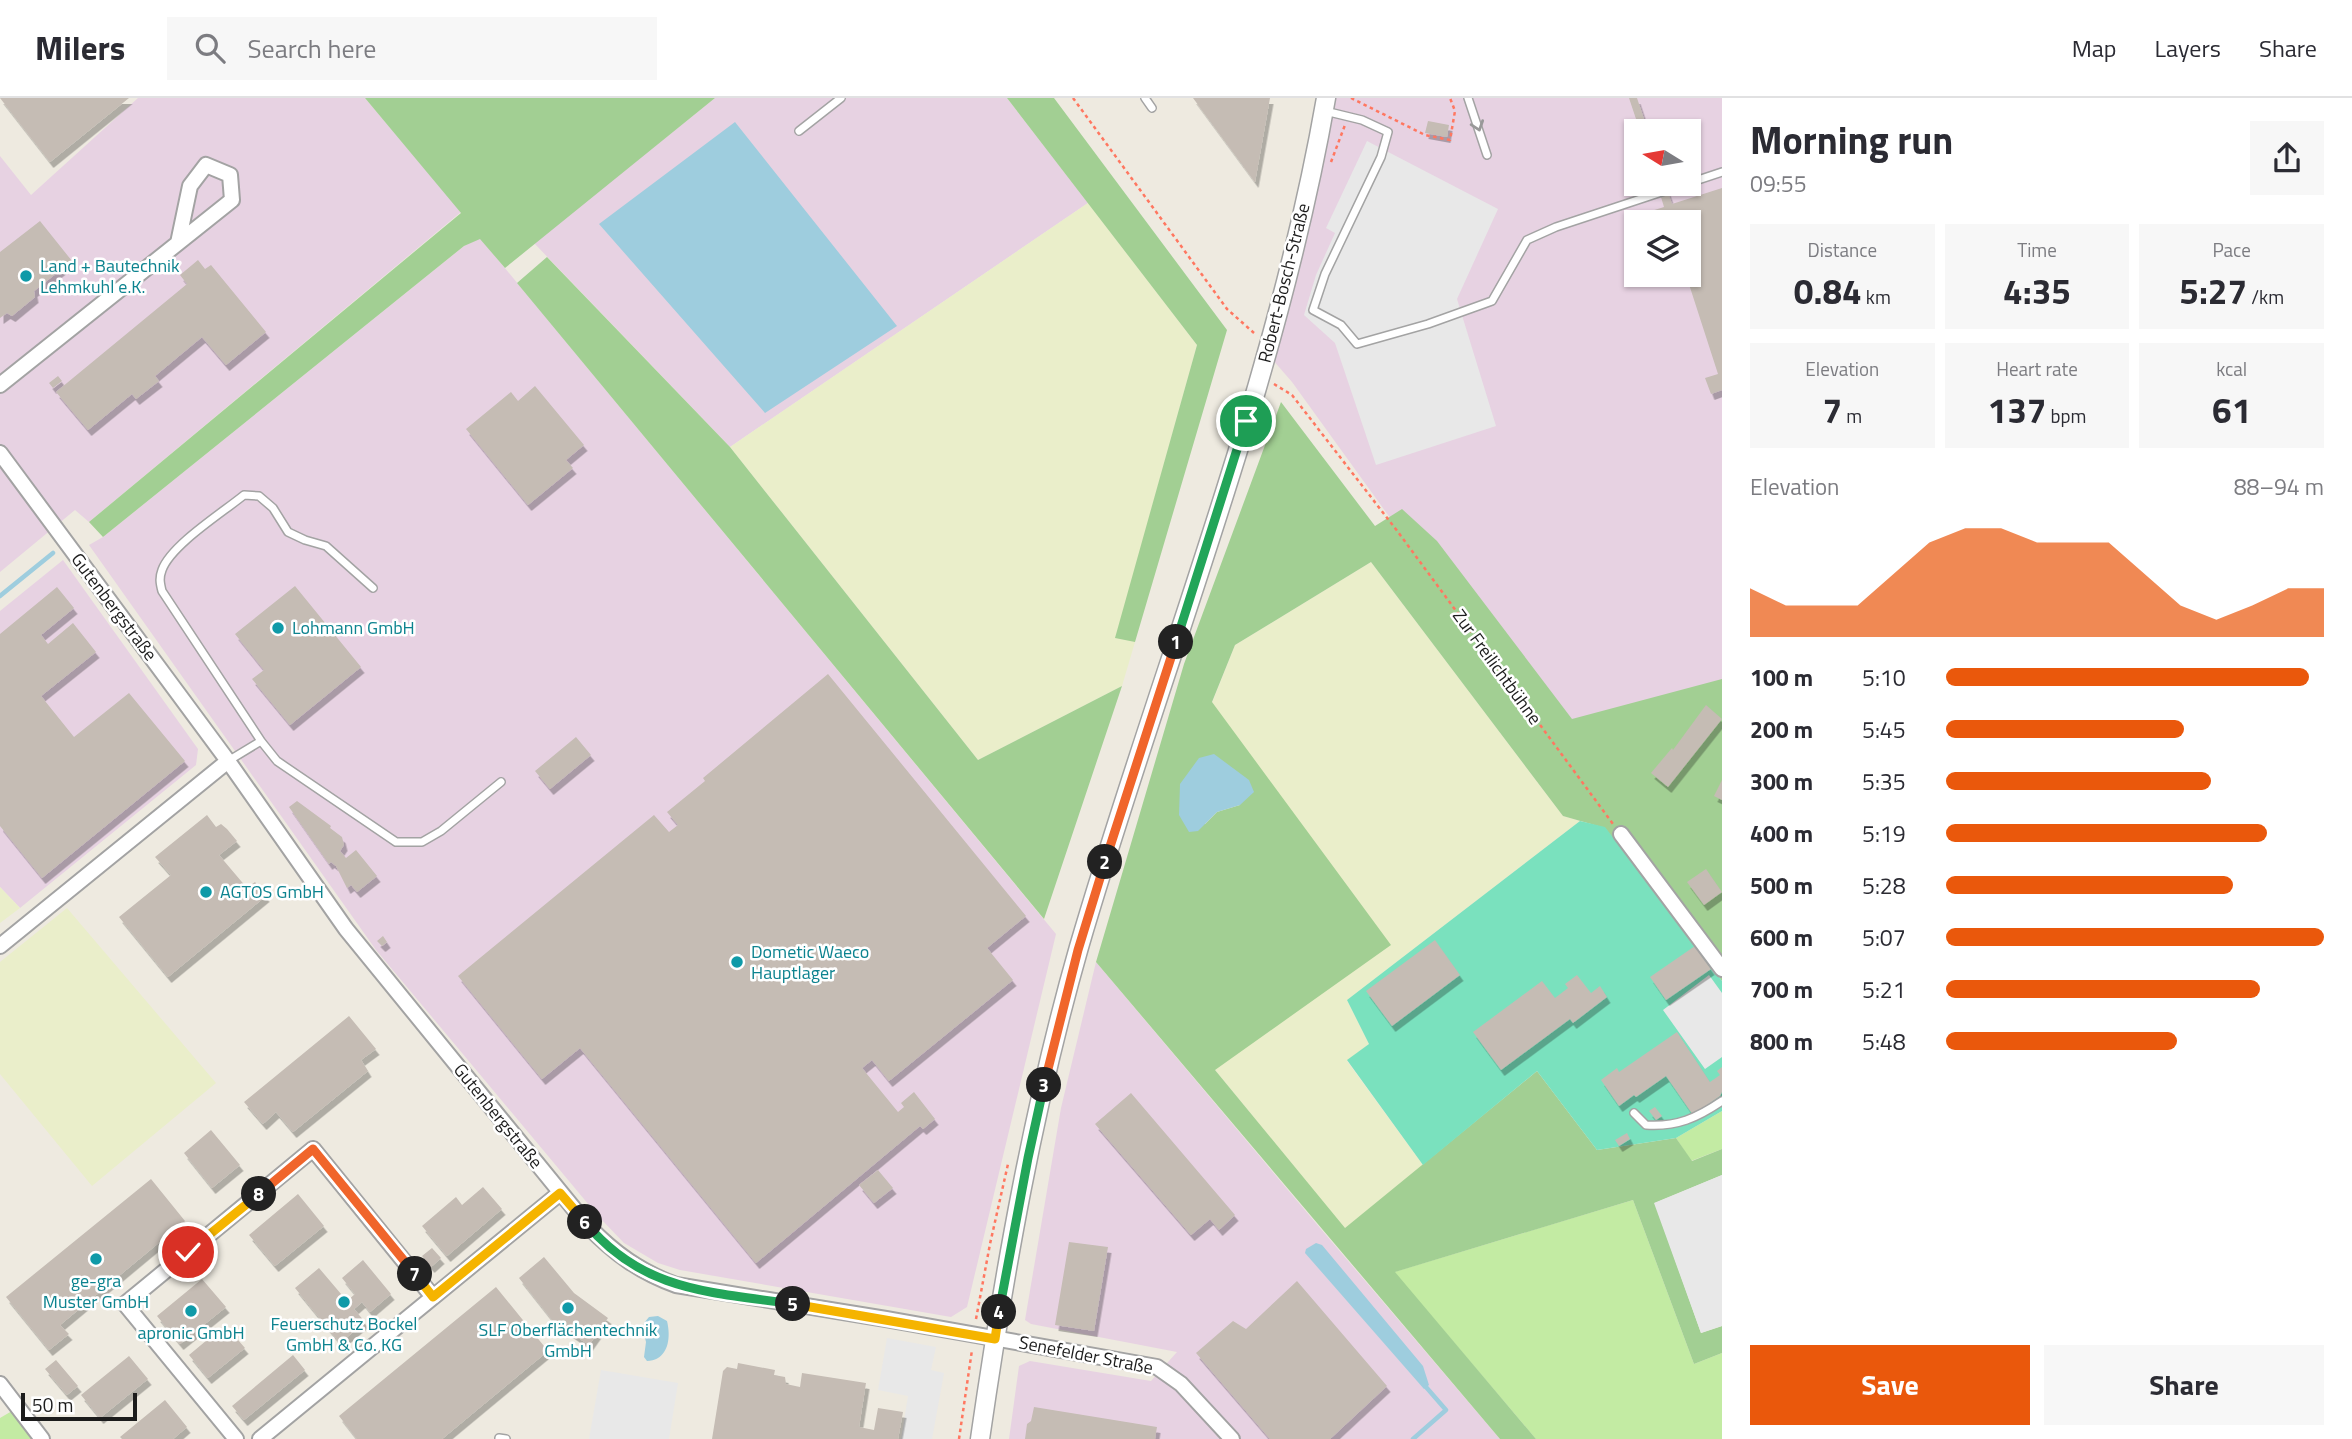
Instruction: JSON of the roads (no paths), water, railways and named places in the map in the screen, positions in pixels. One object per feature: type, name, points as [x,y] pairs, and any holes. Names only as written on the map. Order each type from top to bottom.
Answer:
[{"type":"street","name":"Robert-Bosch-Straße","points":[[980,1439],[1028,1158],[1078,950],[1270,379],[1325,104]]},
{"type":"street","points":[[0,384],[178,243],[232,200],[230,175],[206,166],[190,186],[178,243]]},
{"type":"street","name":"Gutenbergstraße","points":[[0,453],[229,761],[361,948],[560,1193],[617,1254],[652,1276],[676,1285],[995,1339]]},
{"type":"street","points":[[0,946],[229,761]]},
{"type":"street","points":[[1622,834],[1722,969]]},
{"type":"street","points":[[236,1439],[125,1304],[313,1149],[433,1297]]},
{"type":"street","points":[[260,1439],[560,1193]]},
{"type":"street","name":"Senefelder Straße","points":[[995,1339],[1157,1367],[1181,1384],[1232,1439]]},
{"type":"street","points":[[0,1384],[42,1439]]},
{"type":"lane","points":[[799,131],[841,98]]},
{"type":"lane","points":[[1145,98],[1152,108]]},
{"type":"lane","points":[[1468,98],[1487,155]]},
{"type":"lane","points":[[1325,104],[1346,116],[1388,132],[1381,157],[1325,275],[1313,310],[1341,325],[1357,344],[1428,324],[1492,301],[1527,240],[1556,227],[1648,196]]},
{"type":"lane","points":[[1701,179],[1722,172]]},
{"type":"lane","points":[[373,588],[326,546],[288,532],[273,508],[259,496],[244,495],[174,551],[163,567],[159,579],[162,591],[277,761],[396,842],[422,842],[441,831],[501,782]]},
{"type":"lane","points":[[229,761],[261,741]]},
{"type":"lane","points":[[1634,1112],[1646,1125],[1662,1126],[1697,1118],[1722,1101]]},
{"type":"water","points":[[735,122],[897,326],[765,413],[599,224]]},
{"type":"water","points":[[1214,754],[1249,780],[1254,792],[1240,805],[1217,812],[1198,831],[1189,832],[1179,815],[1180,784],[1199,758]]},
{"type":"water","points":[[1316,1243],[1322,1245],[1423,1366],[1429,1385],[1424,1389],[1305,1253],[1306,1249]]},
{"type":"water","points":[[658,1316],[667,1321],[667,1347],[660,1357],[647,1361],[644,1357],[644,1323],[649,1317]]},
{"type":"waterway","points":[[0,596],[53,553]]},
{"type":"waterway","points":[[1413,1439],[1446,1410],[1426,1387]]},
{"type":"place","name":"Land + Bautechnik Lehmkuhl e.K.","points":[[26,276]]},
{"type":"place","name":"Lohmann GmbH","points":[[278,628]]},
{"type":"place","name":"AGTOS GmbH","points":[[206,892]]},
{"type":"place","name":"Dometic Waeco Hauptlager","points":[[737,962]]},
{"type":"place","name":"ge-gra Muster GmbH","points":[[96,1259]]},
{"type":"place","name":"Feuerschutz Bockel GmbH & Co. KG","points":[[344,1302]]},
{"type":"place","name":"SLF Oberflächentechnik GmbH","points":[[568,1308]]},
{"type":"place","name":"apronic GmbH","points":[[191,1311]]}]
